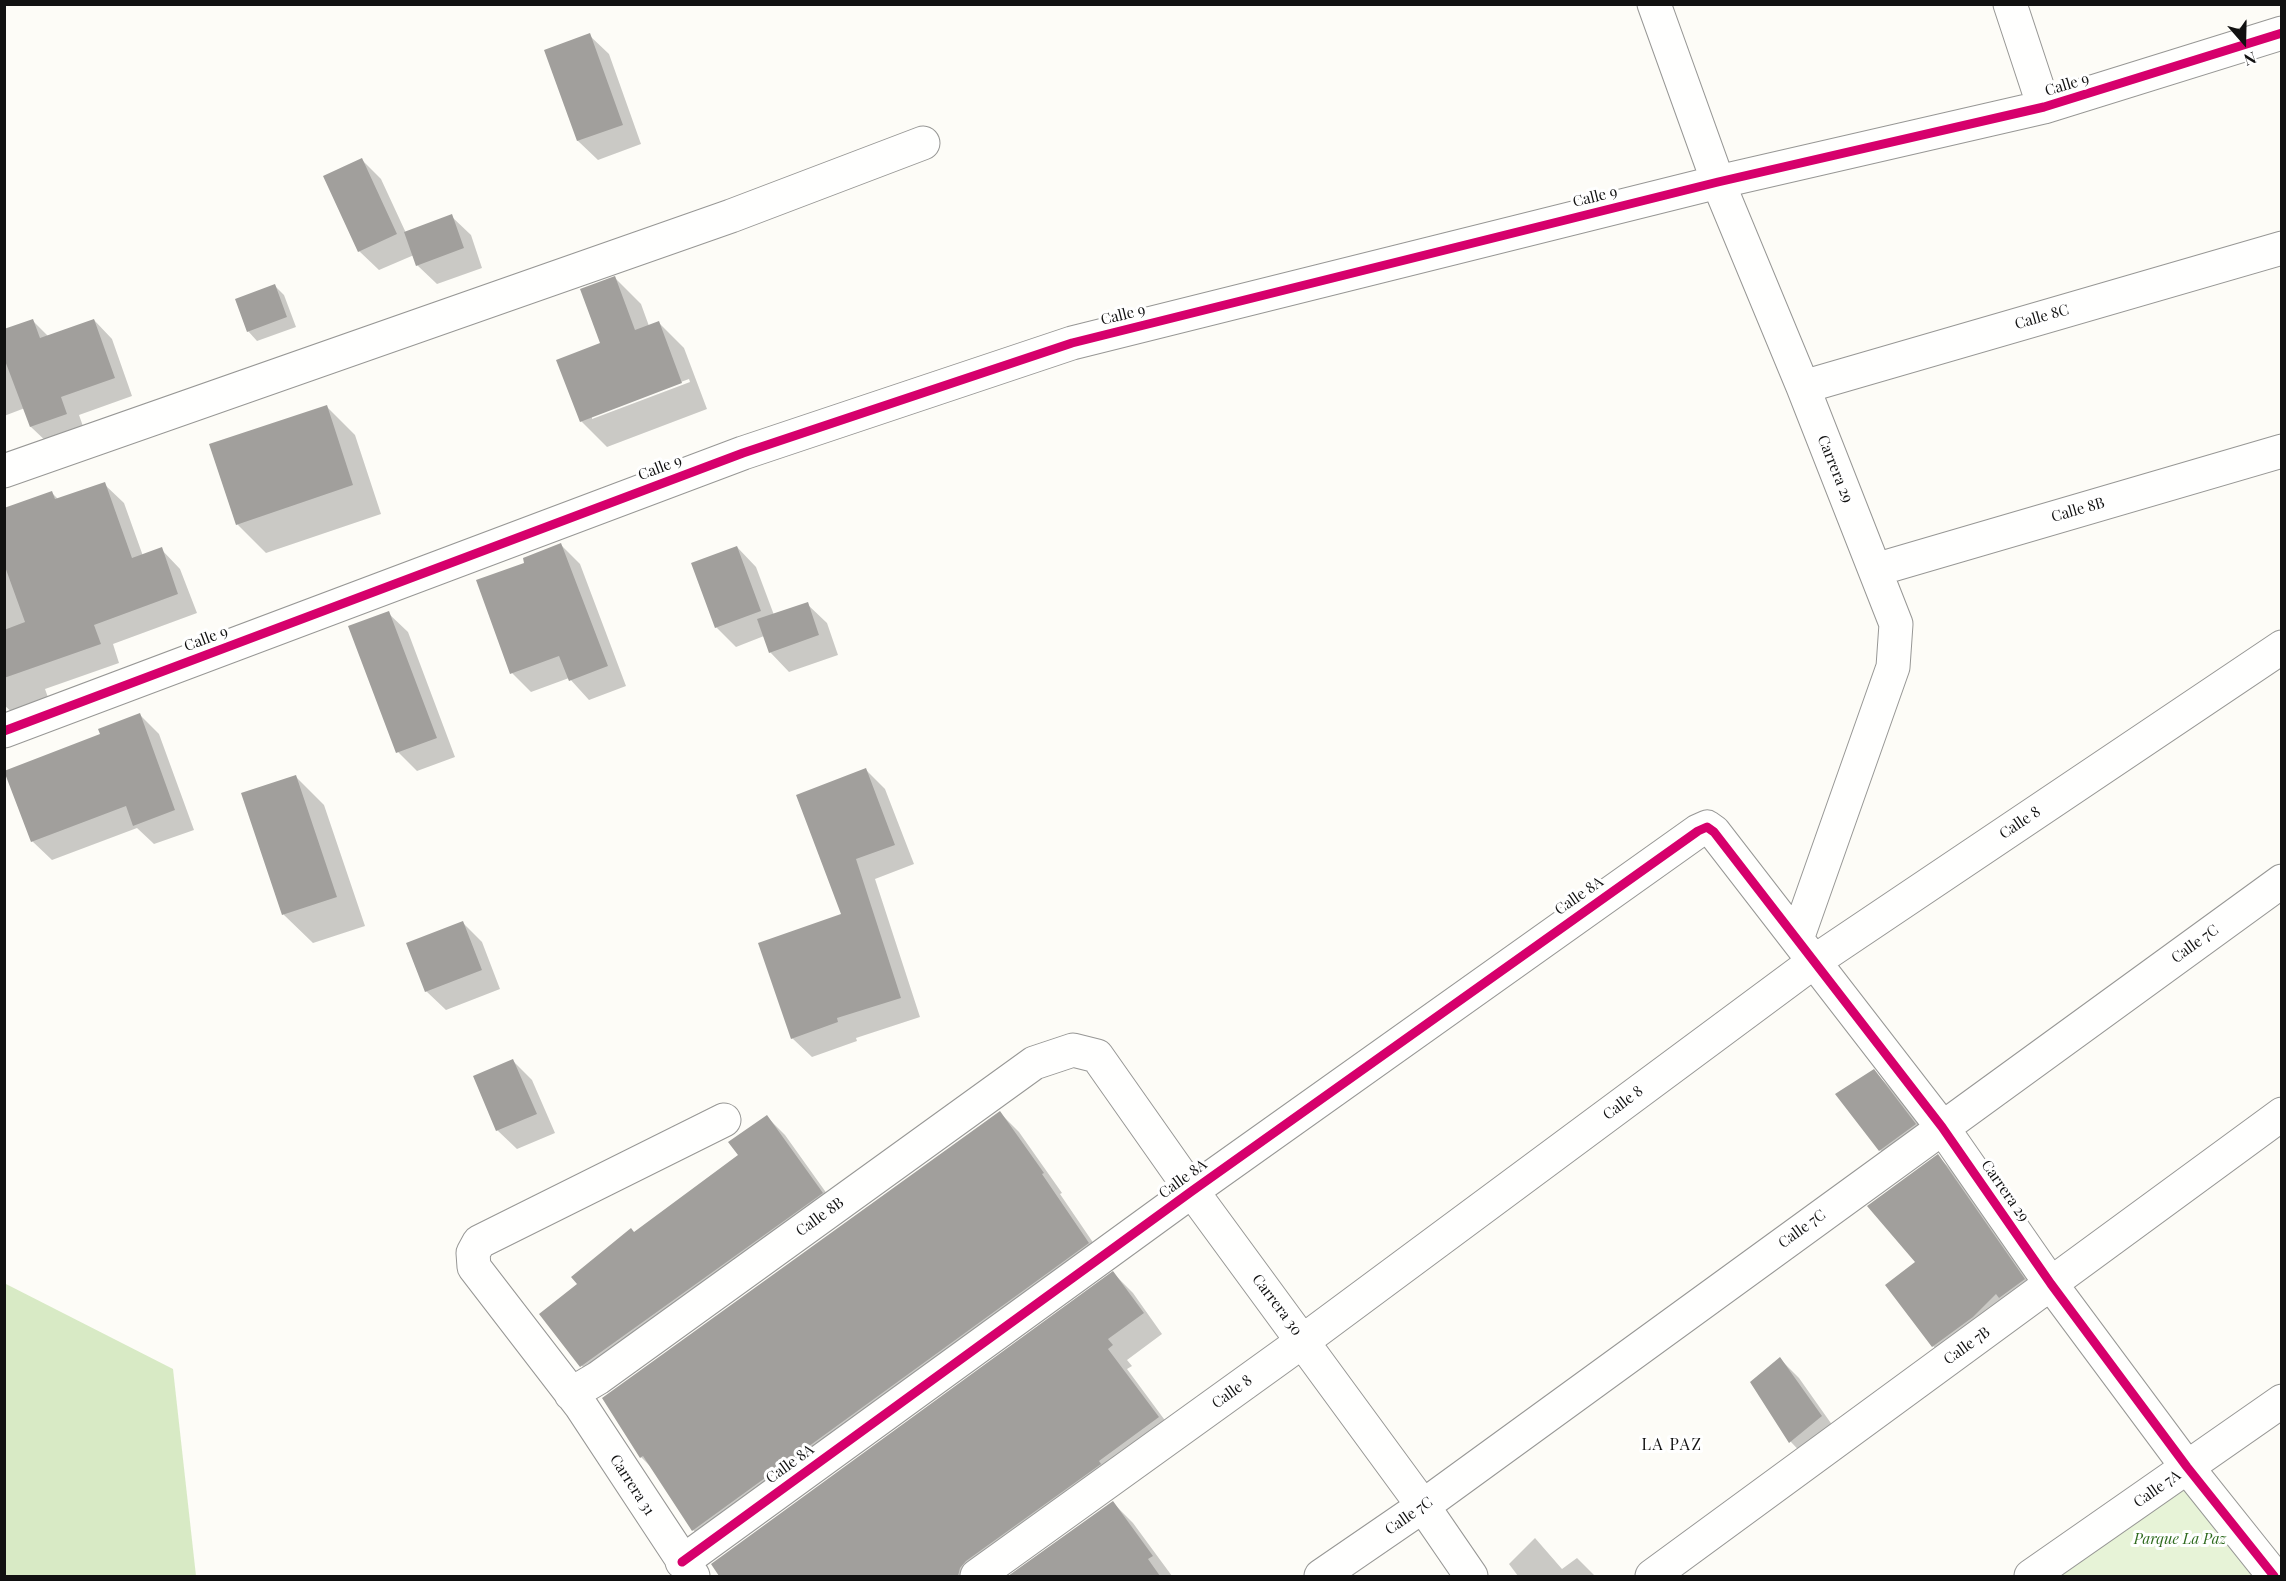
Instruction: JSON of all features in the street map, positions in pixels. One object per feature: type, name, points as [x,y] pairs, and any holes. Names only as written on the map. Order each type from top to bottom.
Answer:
[{"type":"street","name":"Carrera 29","points":[[1654,4],[1718,182],[1803,387],[1896,624],[1893,667],[1806,950]]},
{"type":"street","points":[[2010,4],[2044,107]]},
{"type":"street","name":"Calle 9","points":[[4,731],[742,453],[1072,343],[1718,182],[2044,107],[2282,33]]},
{"type":"street","points":[[4,471],[731,216],[923,143]]},
{"type":"street","name":"Calle 8C","points":[[1803,387],[2282,248]]},
{"type":"street","name":"Calle 8B","points":[[1875,570],[2282,451]]},
{"type":"street","name":"Calle 8","points":[[977,1576],[1304,1341],[1806,950],[2282,647]]},
{"type":"street","name":"Carrera 29","points":[[1707,827],[1714,832],[1942,1127],[2051,1284],[2187,1467],[2274,1576]]},
{"type":"street","name":"Calle 8A","points":[[687,1569],[1192,1191],[1698,831],[1707,827]]},
{"type":"street","name":"Calle 7C","points":[[1321,1576],[1423,1506],[2282,881]]},
{"type":"street","name":"Calle 8B","points":[[571,1394],[598,1378],[1034,1063],[1072,1050]]},
{"type":"street","name":"Carrera 30","points":[[1072,1050],[1097,1056],[1192,1191],[1423,1506],[1471,1576]]},
{"type":"street","name":"Calle 7B","points":[[1652,1576],[2282,1114]]},
{"type":"street","name":"Carrera 31","points":[[687,1569],[581,1406],[474,1267],[473,1253],[479,1242],[723,1120]]},
{"type":"street","name":"Calle 7A","points":[[2031,1576],[2282,1401]]},
{"type":"green space","points":[[4,1283],[173,1369],[196,1576],[5,1576]]},
{"type":"green space","name":"Parque La Paz","points":[[2190,1486],[2252,1576],[2056,1576]]},
{"type":"building","points":[[590,33],[623,125],[577,141],[544,50]]},
{"type":"building","points":[[362,158],[397,234],[358,252],[323,176]]},
{"type":"building","points":[[452,214],[464,248],[416,266],[404,232]]},
{"type":"building","points":[[615,276],[635,330],[659,321],[682,383],[580,422],[556,360],[600,343],[580,289]]},
{"type":"building","points":[[275,284],[287,317],[247,332],[235,299]]},
{"type":"building","points":[[33,319],[40,338],[94,319],[115,378],[61,397],[67,414],[30,427],[4,358],[4,329]]},
{"type":"building","points":[[327,405],[353,485],[236,525],[209,444]]},
{"type":"building","points":[[105,482],[132,558],[162,547],[178,594],[94,625],[101,644],[4,678],[4,630],[25,622],[4,564],[4,508],[52,491],[55,499]]},
{"type":"building","points":[[561,543],[608,666],[569,681],[559,656],[510,674],[476,580],[524,563],[523,558]]},
{"type":"building","points":[[737,546],[761,611],[715,628],[691,563]]},
{"type":"building","points":[[808,602],[819,635],[769,653],[757,619]]},
{"type":"building","points":[[389,611],[437,738],[396,753],[348,626]]},
{"type":"building","points":[[140,713],[175,810],[133,826],[126,806],[31,842],[4,771],[100,734],[98,729]]},
{"type":"building","points":[[866,768],[895,845],[856,859],[901,998],[837,1018],[838,1022],[791,1039],[758,943],[841,914],[796,795]]},
{"type":"building","points":[[296,775],[337,897],[282,915],[241,793]]},
{"type":"building","points":[[463,921],[482,970],[425,992],[406,943]]},
{"type":"building","points":[[513,1059],[537,1114],[496,1131],[473,1076]]},
{"type":"building","points":[[1874,1069],[1916,1124],[1879,1151],[1835,1094]]},
{"type":"building","points":[[1000,1111],[1044,1173],[1042,1174],[1089,1243],[692,1531],[643,1456],[640,1458],[602,1398]]},
{"type":"building","points":[[767,1115],[823,1193],[580,1367],[539,1314],[577,1284],[571,1277],[631,1228],[634,1232],[738,1155],[728,1142]]},
{"type":"building","points":[[1938,1154],[2025,1279],[1999,1298],[1996,1294],[1973,1317],[1932,1347],[1885,1285],[1915,1262],[1867,1206]]},
{"type":"building","points":[[1113,1271],[1144,1313],[1108,1339],[1113,1345],[1108,1349],[1159,1417],[1099,1461],[1101,1464],[966,1561],[960,1568],[958,1576],[719,1576],[711,1564]]},
{"type":"building","points":[[1780,1357],[1822,1416],[1789,1443],[1750,1382]]},
{"type":"building","points":[[1113,1501],[1153,1556],[1148,1559],[1160,1576],[1008,1576]]},
{"type":"cycle path","points":[[4,731],[743,453],[1072,343],[1718,182],[2044,107],[2282,33]]},
{"type":"cycle path","points":[[682,1562],[1192,1191],[1698,831],[1707,827],[1714,832],[1942,1127],[2051,1284],[2187,1467],[2274,1576]]},
{"type":"district","name":"LA PAZ","points":[[1672,1445]]}]
